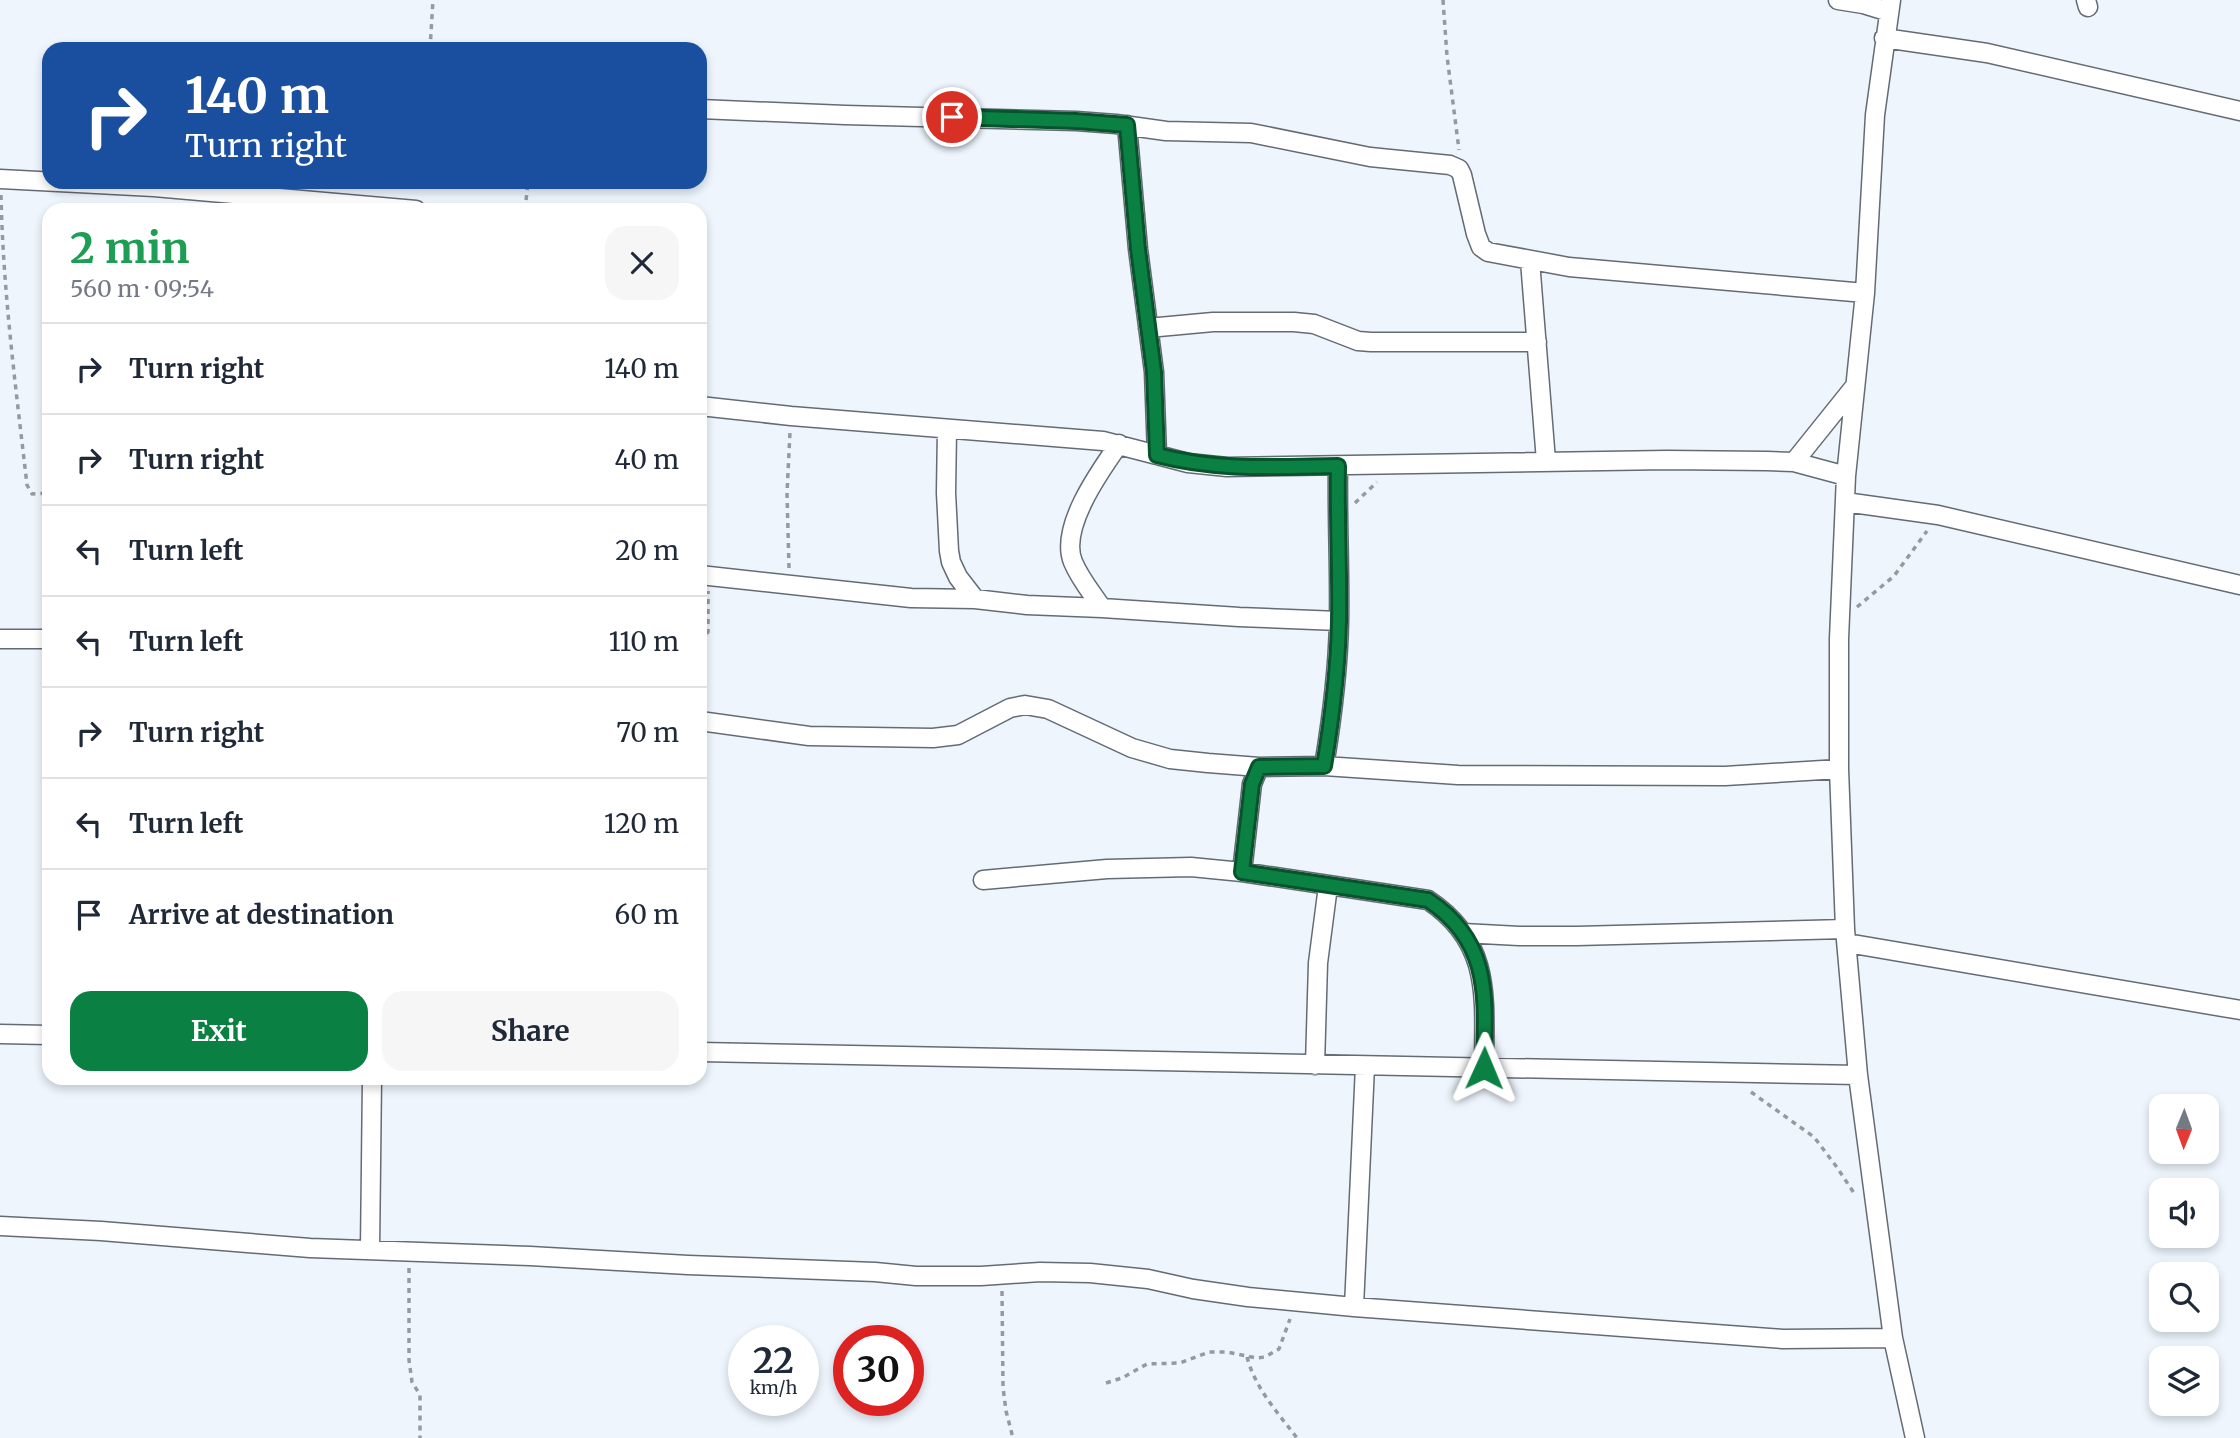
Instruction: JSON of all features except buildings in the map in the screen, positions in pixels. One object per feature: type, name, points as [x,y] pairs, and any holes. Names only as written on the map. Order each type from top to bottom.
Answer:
[{"type":"street","points":[[1838,0],[1890,6],[1874,128],[1865,293],[1846,476],[1840,619],[1839,769],[1846,936],[1858,1075],[1893,1338],[1915,1438]]},
{"type":"street","points":[[1884,38],[1987,54],[2240,111]]},
{"type":"street","points":[[707,108],[1076,121],[1166,131],[1251,133],[1370,158],[1450,165],[1459,169],[1481,247],[1489,253],[1569,267],[1865,293]]},
{"type":"street","points":[[1127,125],[1156,401],[1157,455]]},
{"type":"street","points":[[1,179],[42,181]]},
{"type":"street","points":[[177,189],[336,203]]},
{"type":"street","points":[[1530,261],[1546,461]]},
{"type":"street","points":[[1148,328],[1213,322],[1294,322],[1314,324],[1358,341],[1537,342]]},
{"type":"street","points":[[1794,462],[1856,386]]},
{"type":"street","points":[[707,407],[791,416],[1067,437],[1119,444],[1188,463],[1227,467],[1667,460],[1794,462],[1846,476]]},
{"type":"street","points":[[947,429],[949,551],[958,577],[975,599]]},
{"type":"street","points":[[1102,608],[1072,561],[1071,536],[1077,516],[1093,484],[1119,444]]},
{"type":"street","points":[[1324,766],[1332,719],[1339,621],[1336,522],[1338,466]]},
{"type":"street","points":[[1845,502],[1938,515],[2240,585]]},
{"type":"street","points":[[707,576],[911,598],[975,599],[1027,605],[1339,621]]},
{"type":"street","points":[[0,639],[42,639]]},
{"type":"street","points":[[707,722],[809,736],[933,738],[958,735],[1010,708],[1025,705],[1048,709],[1132,748],[1170,759],[1259,767],[1324,766],[1458,775],[1629,776],[1725,776],[1839,769]]},
{"type":"street","points":[[1242,872],[1252,784],[1259,767]]},
{"type":"street","points":[[983,880],[1141,867],[1191,867],[1428,900],[1446,912],[1463,933],[1479,961],[1484,989],[1484,1068]]},
{"type":"street","points":[[1315,1065],[1318,963],[1328,886]]},
{"type":"street","points":[[1463,933],[1518,936],[1846,936],[2240,1010]]},
{"type":"street","points":[[0,1034],[42,1035]]},
{"type":"street","points":[[707,1052],[1858,1075]]},
{"type":"street","points":[[1354,1307],[1365,1066]]},
{"type":"street","points":[[370,1250],[372,1085]]},
{"type":"street","points":[[0,1226],[101,1231],[310,1248],[875,1272],[916,1276],[1040,1272],[1126,1276],[1193,1289],[1354,1307],[1783,1339],[1893,1338]]},
{"type":"path","points":[[430,42],[433,0]]},
{"type":"path","points":[[1443,0],[1447,56],[1460,155],[1459,169]]},
{"type":"path","points":[[1,179],[2,251],[27,485],[32,494],[42,493]]},
{"type":"path","points":[[776,584],[787,574],[789,568],[787,493],[791,416]]},
{"type":"path","points":[[1336,522],[1397,465]]},
{"type":"path","points":[[1840,619],[1894,576],[1938,515]]},
{"type":"path","points":[[707,576],[707,635]]},
{"type":"path","points":[[1728,1073],[1814,1137],[1858,1199]]},
{"type":"path","points":[[410,1252],[409,1360],[412,1382],[420,1395],[420,1438]]},
{"type":"path","points":[[1002,1274],[1003,1387],[1013,1438]]},
{"type":"path","points":[[1106,1383],[1122,1378],[1147,1364],[1180,1363],[1209,1352],[1265,1357],[1279,1349],[1298,1301]]},
{"type":"path","points":[[1247,1356],[1253,1376],[1297,1438]]},
{"type":"route","points":[[952,117],[1127,125],[1138,249],[1154,372],[1157,455],[1188,463],[1227,467],[1338,466],[1337,672],[1324,766],[1259,767],[1252,784],[1242,872],[1428,900],[1446,912],[1463,933],[1479,961],[1484,989],[1484,1068]]}]
